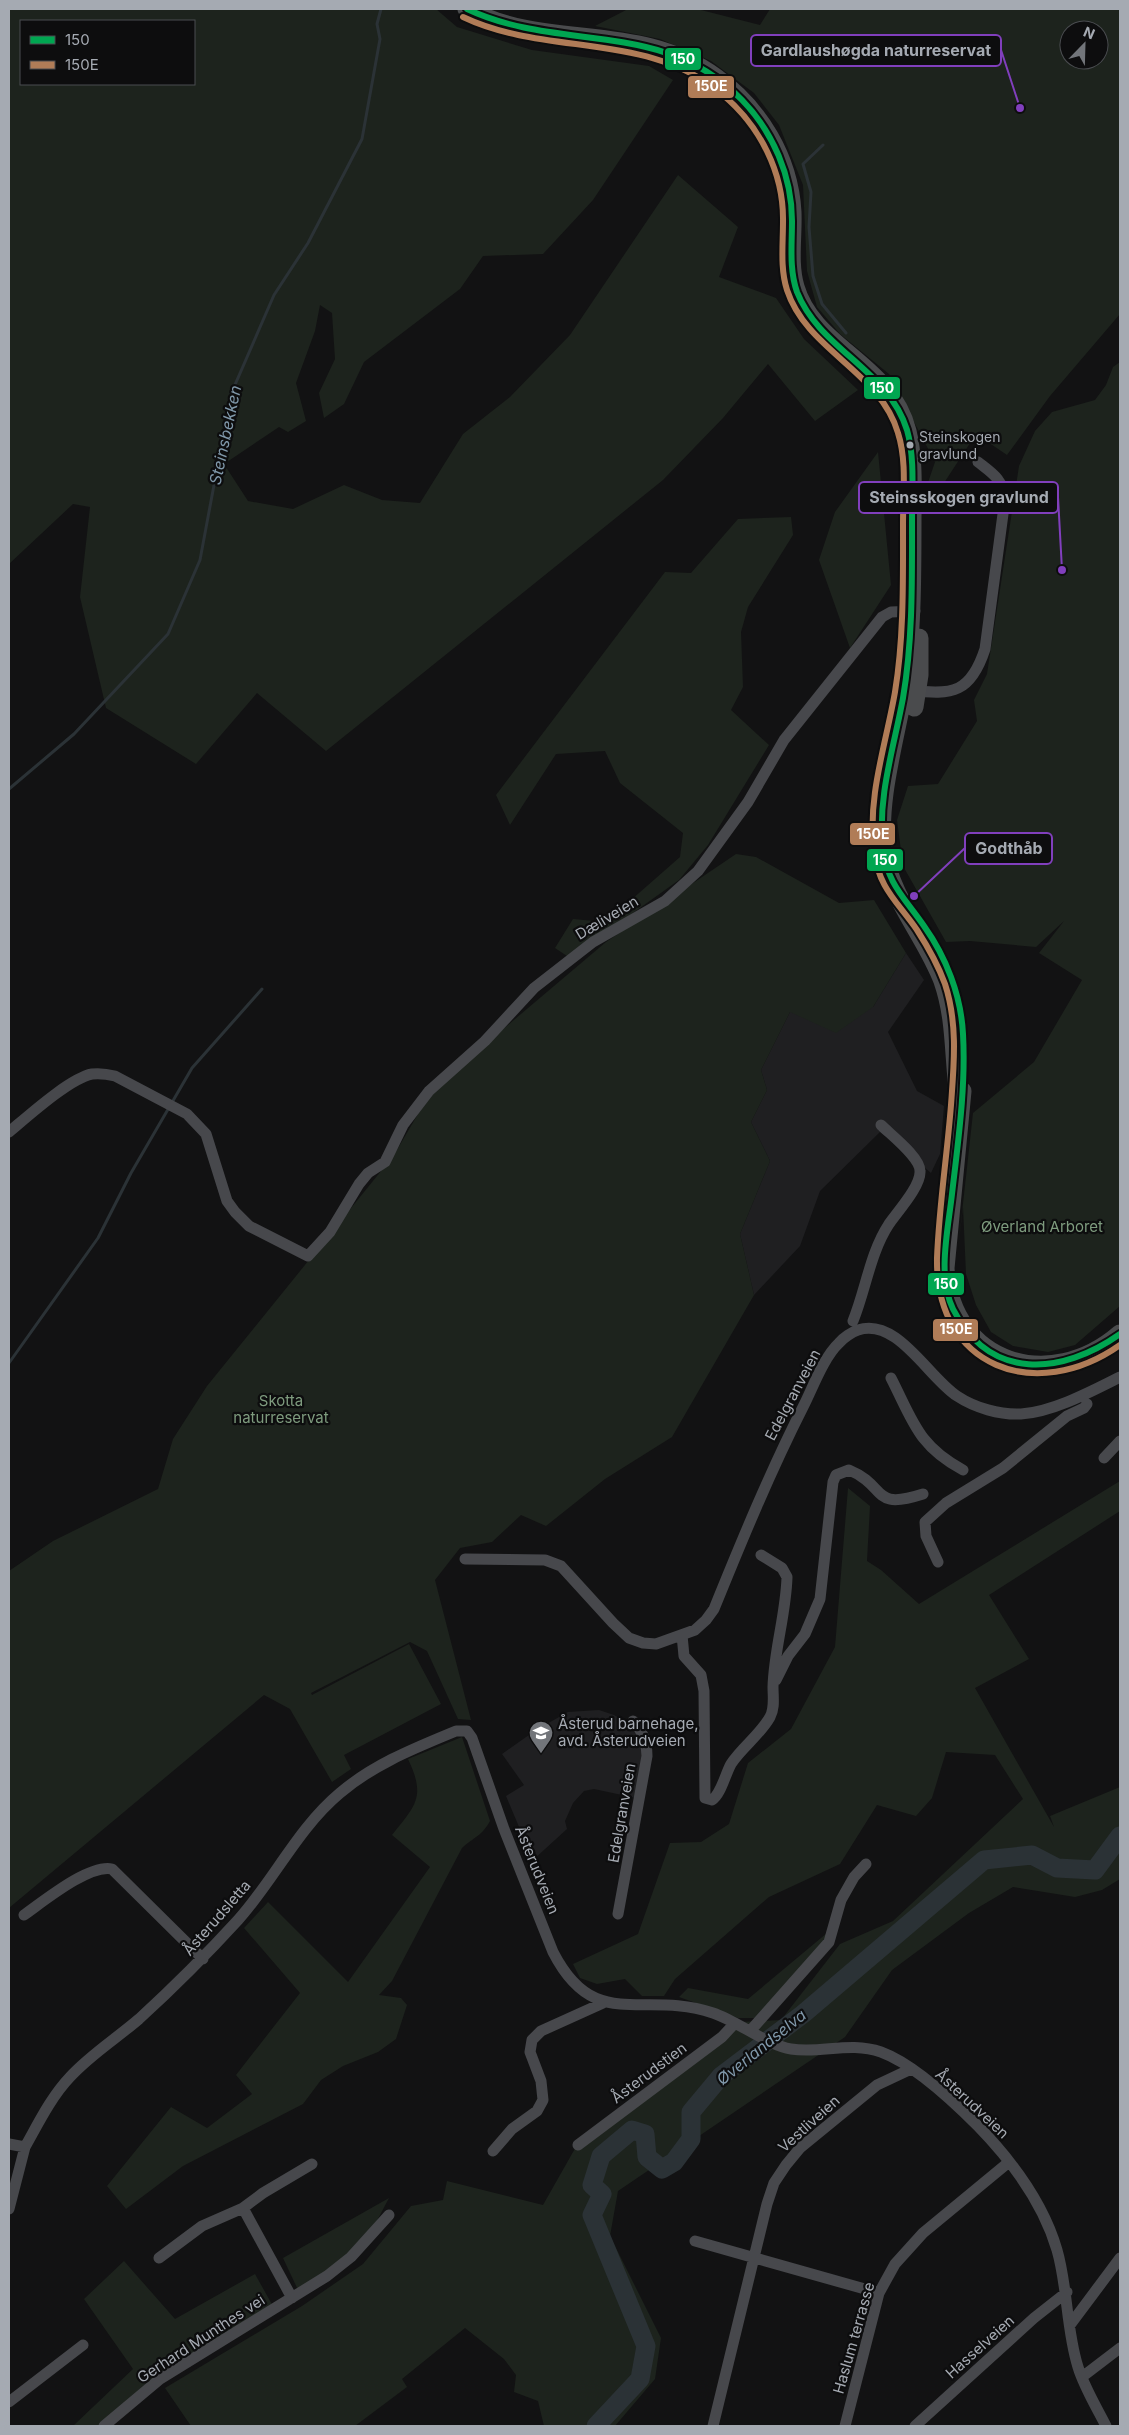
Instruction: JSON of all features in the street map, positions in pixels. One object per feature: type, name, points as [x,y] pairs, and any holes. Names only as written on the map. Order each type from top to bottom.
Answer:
[{"type":"main road","points":[[466,9],[488,19],[518,28],[620,40],[663,51],[705,70],[730,88],[753,112],[774,145],[786,176],[792,210],[792,270],[798,295],[808,314],[820,328],[882,383],[895,401],[904,422],[911,458],[912,606],[910,690],[886,781],[882,832],[883,849],[888,872],[902,899],[919,918],[940,954],[957,992],[964,1037],[964,1079],[960,1103],[959,1135],[945,1268],[948,1294],[960,1320],[982,1346],[993,1354],[1017,1363],[1032,1366],[1071,1362],[1097,1350],[1120,1334]]},
{"type":"street","points":[[910,690],[947,692],[970,682],[985,649],[1006,499],[999,478],[978,462]]},
{"type":"street","name":"Dæliveien","points":[[9,1132],[76,1081],[90,1074],[115,1076],[188,1114],[206,1134],[227,1201],[235,1212],[249,1226],[308,1256],[330,1232],[359,1184],[368,1173],[378,1169],[385,1162],[403,1125],[429,1092],[485,1042],[534,988],[593,942],[665,901],[686,884],[713,854],[748,802],[789,733],[882,618],[891,612],[912,606]]},
{"type":"street","points":[[853,1321],[867,1282],[871,1259],[888,1226],[916,1186],[921,1173],[918,1162],[881,1125]]},
{"type":"street","name":"Edelgranveien","points":[[465,1558],[545,1560],[561,1566],[629,1638],[656,1644],[695,1630],[714,1609],[780,1452],[820,1373],[838,1343],[856,1331],[876,1329],[890,1334],[955,1395],[974,1406],[997,1412],[1022,1414],[1054,1406],[1120,1377]]},
{"type":"street","points":[[891,1378],[918,1432],[928,1446],[947,1462],[963,1470]]},
{"type":"street","points":[[938,1562],[926,1536],[925,1522],[946,1503],[1003,1468],[1067,1416],[1084,1408],[1087,1404]]},
{"type":"street","points":[[1104,1458],[1120,1441]]},
{"type":"street","points":[[773,1684],[788,1656],[804,1634],[820,1599],[833,1482],[836,1475],[849,1470],[857,1473],[865,1478],[884,1498],[890,1500],[902,1500],[923,1494]]},
{"type":"street","points":[[682,1635],[684,1656],[701,1675],[704,1691],[705,1798],[712,1800],[716,1798],[725,1774],[738,1753],[771,1715],[773,1684],[787,1577],[782,1568],[761,1555]]},
{"type":"street","name":"Edelgranveien","points":[[618,1914],[648,1756],[647,1744],[639,1727],[633,1721]]},
{"type":"street","name":"Åsterudsletta","points":[[9,2209],[25,2147],[47,2108],[70,2077],[138,2020],[202,1959],[243,1915],[302,1834],[339,1794],[366,1773],[395,1757],[456,1731],[467,1731]]},
{"type":"street","name":"Åsterudveien","points":[[467,1731],[472,1738],[504,1829],[553,1952],[570,1980],[584,1993],[603,2003],[626,2005],[675,2004],[715,2013],[752,2030],[780,2046],[797,2050],[839,2046],[861,2048],[892,2056],[911,2069],[977,2126],[1023,2179],[1046,2220],[1067,2292],[1070,2325],[1078,2367],[1106,2426]]},
{"type":"street","points":[[752,2030],[829,1942],[841,1900],[854,1877],[866,1864]]},
{"type":"street","points":[[24,1915],[83,1876],[103,1867],[112,1869],[202,1959]]},
{"type":"street","name":"Åsterudveien","points":[[493,2151],[512,2130],[537,2111],[544,2100],[542,2081],[530,2052],[532,2040],[542,2031],[603,2003]]},
{"type":"street","name":"Åsterudstien","points":[[578,2145],[722,2037],[736,2023]]},
{"type":"street","name":"Vestliveien","points":[[713,2426],[767,2204],[774,2183],[800,2148],[877,2085],[911,2069]]},
{"type":"street","points":[[9,2144],[25,2147]]},
{"type":"street","name":"Haslum terrasse","points":[[845,2426],[879,2293],[895,2264],[908,2247],[1009,2162]]},
{"type":"street","points":[[159,2258],[202,2226],[242,2208],[263,2193],[312,2164]]},
{"type":"street","points":[[242,2208],[292,2298]]},
{"type":"street","name":"Gerhard Munthes vei","points":[[104,2426],[160,2379],[327,2276],[351,2258],[389,2215]]},
{"type":"street","points":[[695,2241],[879,2293]]},
{"type":"street","points":[[1070,2325],[1120,2258]]},
{"type":"street","name":"Hasselveien","points":[[916,2426],[1034,2318],[1067,2292]]},
{"type":"street","points":[[9,2402],[83,2345]]},
{"type":"street","points":[[1082,2377],[1120,2348]]},
{"type":"shaded area","points":[[906,953],[924,980],[888,1032],[917,1091],[944,1106],[940,1154],[931,1173],[881,1131],[820,1191],[800,1246],[754,1295],[740,1234],[770,1161],[751,1122],[767,1090],[761,1070],[790,1012],[873,1007]]},
{"type":"shaded area","points":[[599,1710],[614,1715],[633,1726],[644,1745],[636,1798],[594,1789],[584,1791],[573,1803],[565,1821],[567,1829],[533,1860],[506,1796],[524,1785],[502,1754],[536,1730],[568,1712]]},
{"type":"green space","points":[[9,9],[436,9],[457,27],[532,50],[649,66],[673,80],[593,200],[543,254],[483,256],[460,289],[364,362],[344,404],[324,418],[319,393],[335,359],[332,313],[320,305],[315,331],[296,383],[306,421],[288,432],[279,427],[224,464],[248,501],[293,509],[344,485],[382,500],[420,503],[463,434],[510,397],[570,335],[678,175],[738,227],[719,277],[776,298],[804,339],[858,390],[815,421],[768,364],[723,418],[663,480],[326,751],[257,693],[196,764],[106,708],[80,597],[90,507],[73,504],[9,564]]},
{"type":"green space","points":[[628,9],[697,9],[760,25],[770,9],[1120,9],[1120,314],[1050,396],[1007,455],[976,434],[925,512],[921,503],[935,462],[889,374],[840,334],[817,307],[807,271],[803,185],[779,125],[754,93],[711,61],[660,39],[595,26]]},
{"type":"green space","name":"Øverland Arboret","points":[[1120,362],[1120,1306],[1075,1345],[1048,1352],[1013,1346],[991,1332],[976,1305],[966,1274],[963,1207],[958,1249],[973,1113],[1034,1062],[1082,980],[1039,953],[1064,921],[1036,947],[970,941],[946,942],[903,866],[897,820],[908,786],[938,784],[977,721],[974,700],[987,674],[1019,466],[1035,431],[1052,412],[1095,400],[1106,385],[1113,367]]},
{"type":"green space","points":[[878,452],[891,585],[850,648],[819,560],[835,512]]},
{"type":"green space","points":[[791,517],[793,535],[748,607],[741,632],[743,687],[731,710],[769,745],[708,845],[679,880],[570,958],[555,948],[573,919],[606,922],[680,857],[683,833],[620,783],[605,751],[556,754],[510,825],[496,795],[665,572],[691,573],[738,519]]},
{"type":"green space","name":"Skotta naturreservat","points":[[736,854],[756,857],[839,903],[874,900],[906,953],[873,1007],[836,1033],[790,1012],[761,1070],[767,1090],[751,1122],[770,1161],[740,1234],[754,1295],[672,1437],[605,1479],[546,1526],[521,1515],[492,1542],[460,1548],[435,1580],[471,1720],[458,1719],[427,1651],[410,1642],[311,1693],[312,1695],[409,1644],[441,1704],[344,1755],[351,1769],[332,1782],[290,1709],[264,1695],[9,1908],[9,1571],[53,1541],[158,1489],[173,1439],[207,1386],[394,1155],[418,1114],[443,1080],[606,942]]},
{"type":"green space","points":[[1120,1481],[1120,1511],[989,1595],[1029,1659],[975,1688],[1054,1827],[1050,1816],[1120,1787],[1120,1879],[1102,1890],[1075,1897],[1013,1887],[969,1913],[892,1970],[845,2037],[618,2191],[610,2236],[661,2338],[655,2379],[615,2426],[544,2426],[538,2401],[514,2392],[516,2375],[504,2359],[465,2328],[402,2379],[407,2387],[355,2426],[191,2426],[165,2388],[302,2306],[363,2264],[411,2206],[443,2200],[447,2181],[543,2205],[577,2145],[740,2022],[781,2020],[840,1944],[893,1921],[1023,1799],[995,1755],[946,1752],[932,1798],[916,1816],[877,1805],[840,1864],[769,1897],[675,1979],[664,1996],[642,1996],[625,1979],[597,1984],[580,1978],[573,1964],[638,1934],[670,1843],[701,1842],[729,1824],[748,1763],[791,1729],[835,1647],[848,1488],[870,1506],[867,1561],[881,1570],[919,1604]]},
{"type":"green space","points":[[462,1737],[490,1821],[481,1833],[462,1848],[392,1981],[379,1995],[401,1998],[407,2005],[396,2039],[378,2052],[343,2066],[321,2080],[303,2104],[183,2166],[126,2209],[107,2186],[171,2107],[207,2128],[252,2094],[236,2075],[300,1993],[244,1928],[268,1902],[348,1982],[430,1867],[392,1835],[407,1816],[416,1800],[416,1783],[408,1759]]},
{"type":"green space","points":[[827,1933],[830,1937],[760,2018],[738,2018],[679,1997],[688,1988],[748,1999]]},
{"type":"green space","points":[[389,2198],[371,2232],[341,2263],[298,2290],[283,2258]]},
{"type":"green space","points":[[124,2261],[175,2319],[255,2274],[274,2308],[197,2351],[102,2426],[73,2426],[133,2369],[84,2299]]},
{"type":"waterway","name":"Steinsbekken","points":[[9,789],[74,734],[168,634],[200,560],[231,394],[274,295],[308,243],[362,139],[380,39],[377,24],[381,9]]},
{"type":"waterway","points":[[823,145],[803,164],[811,192],[809,227],[813,276],[822,304],[846,333]]},
{"type":"waterway","points":[[9,1363],[98,1238],[131,1173],[192,1068],[262,989]]},
{"type":"waterway","name":"Øverlandselva","points":[[596,2426],[640,2379],[646,2346],[592,2215],[602,2194],[592,2185],[601,2156],[632,2130],[645,2134],[647,2157],[662,2169],[674,2162],[691,2139],[691,2112],[721,2076],[803,2014],[984,1860],[1032,1855],[1057,1868],[1095,1870],[1120,1836]]},
{"type":"transit line","name":"150","points":[[467,9],[502,22],[538,30],[610,40],[645,47],[679,57],[711,74],[742,100],[763,126],[779,156],[789,188],[792,221],[792,266],[797,292],[808,312],[821,329],[885,391],[898,409],[910,441],[912,474],[912,586],[909,654],[903,698],[884,791],[882,829],[883,848],[888,871],[898,890],[939,950],[956,991],[962,1019],[964,1054],[962,1094],[945,1253],[948,1296],[953,1309],[968,1333],[987,1349],[1007,1360],[1029,1364],[1051,1363],[1075,1358],[1098,1348],[1120,1334]]},
{"type":"transit line","name":"150E","points":[[463,17],[495,29],[529,37],[631,53],[663,61],[694,75],[723,95],[748,121],[759,136],[767,152],[774,168],[782,204],[783,265],[787,290],[797,311],[810,329],[876,393],[889,412],[898,433],[903,455],[903,587],[900,650],[895,692],[875,791],[873,831],[876,864],[880,875],[890,894],[917,930],[932,956],[945,984],[952,1014],[953,1074],[937,1258],[941,1296],[953,1326],[972,1349],[996,1365],[1025,1372],[1056,1372],[1088,1363],[1120,1345]]},
{"type":"place","name":"Gardlaushøgda naturreservat","points":[[1020,108]]},
{"type":"place","name":"Steinskogen gravlund","points":[[910,445]]},
{"type":"place","name":"Steinsskogen gravlund","points":[[1062,570]]},
{"type":"place","name":"Godthåb","points":[[914,896]]},
{"type":"place","name":"Åsterud barnehage, avd. Åsterudveien","points":[[541,1754]]}]
